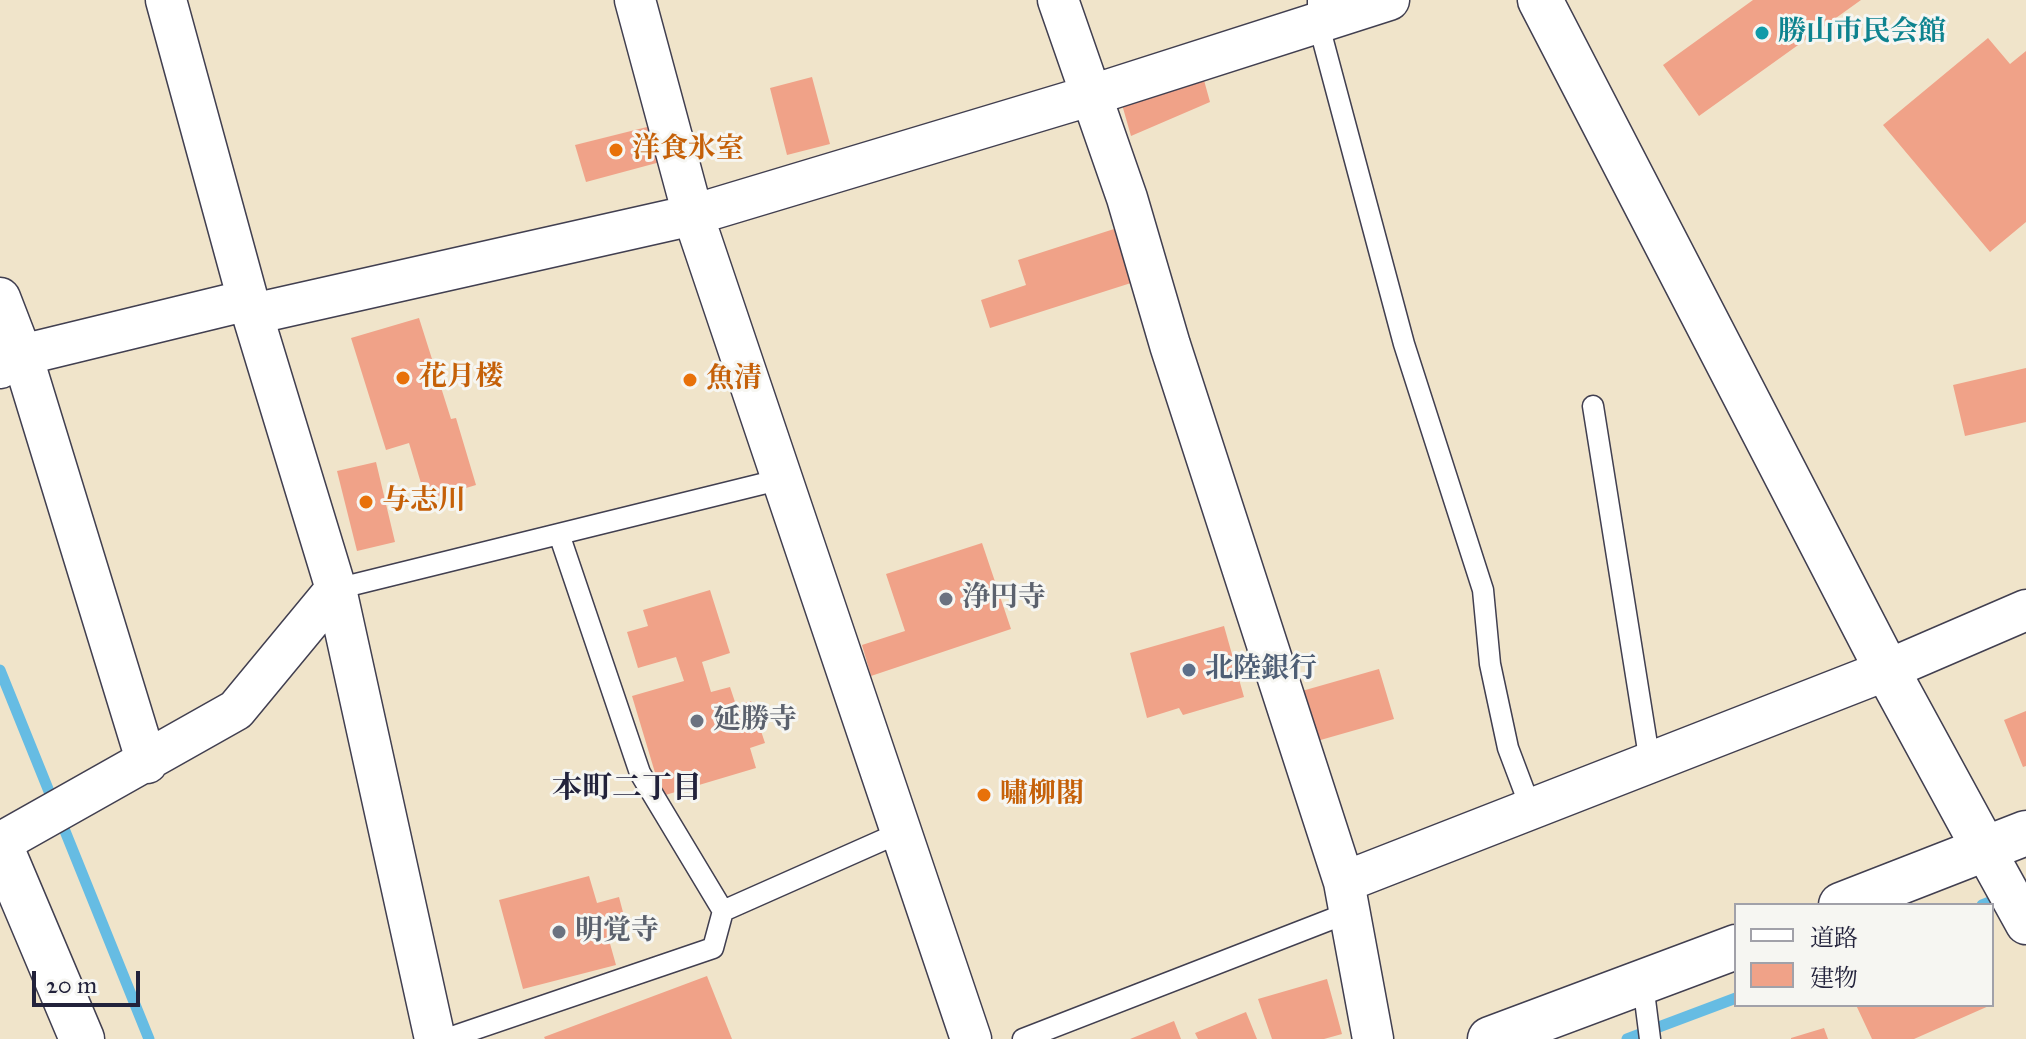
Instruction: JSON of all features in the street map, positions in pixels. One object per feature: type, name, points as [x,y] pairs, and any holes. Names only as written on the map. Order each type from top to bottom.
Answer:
[{"type":"street","points":[[166,0],[251,307],[336,589],[435,1039]]},
{"type":"street","points":[[635,0],[693,215],[971,1039]]},
{"type":"street","points":[[1058,0],[1127,198],[1170,345],[1347,897],[1373,1039]]},
{"type":"street","points":[[11,362],[251,307],[693,215],[1089,96],[1318,11],[1389,0]]},
{"type":"street","points":[[1540,0],[1887,670],[2026,924]]},
{"type":"street","points":[[0,298],[11,362],[147,763]]},
{"type":"street","points":[[82,1039],[0,844],[236,710],[336,589]]},
{"type":"street","points":[[1347,897],[1531,809],[1887,670],[2026,610]]},
{"type":"street","points":[[1846,903],[2026,833]]},
{"type":"street","points":[[1490,1039],[1734,948]]},
{"type":"lane","points":[[1318,11],[1404,344],[1483,590],[1490,664],[1508,748],[1531,809]]},
{"type":"lane","points":[[1593,406],[1650,763]]},
{"type":"lane","points":[[336,589],[782,479]]},
{"type":"lane","points":[[446,1039],[713,948],[723,911],[640,773],[559,534]]},
{"type":"lane","points":[[723,911],[901,832]]},
{"type":"lane","points":[[1023,1039],[1347,897]]},
{"type":"lane","points":[[1643,984],[1650,1039]]},
{"type":"building","name":"勝山市民会館","points":[[1753,0],[1861,0],[1699,116],[1663,65]]},
{"type":"building","points":[[1988,38],[2010,64],[2026,51],[2026,222],[1990,252],[1883,125]]},
{"type":"building","points":[[1202,73],[1210,102],[1131,136],[1121,101]]},
{"type":"building","points":[[812,77],[830,144],[787,155],[770,88]]},
{"type":"building","points":[[655,125],[664,161],[586,182],[575,145]]},
{"type":"building","points":[[1114,229],[1131,283],[990,328],[981,300],[1026,285],[1018,260]]},
{"type":"building","points":[[419,318],[451,419],[456,418],[476,485],[426,500],[409,443],[386,450],[351,338]]},
{"type":"building","points":[[2026,368],[2026,422],[1965,436],[1953,385]]},
{"type":"building","points":[[376,462],[395,542],[357,551],[337,471]]},
{"type":"building","points":[[982,543],[1011,629],[871,676],[862,645],[905,631],[886,574]]},
{"type":"building","points":[[710,590],[730,653],[702,662],[711,692],[730,687],[736,705],[751,701],[765,743],[750,748],[756,768],[662,796],[632,696],[684,681],[676,657],[638,668],[627,632],[648,626],[643,610]]},
{"type":"building","points":[[1224,626],[1244,697],[1183,715],[1179,708],[1147,718],[1130,653]]},
{"type":"building","points":[[1379,669],[1394,719],[1317,741],[1302,691]]},
{"type":"building","points":[[2026,711],[2026,766],[2023,767],[2004,720]]},
{"type":"building","points":[[589,876],[597,903],[619,897],[629,935],[609,940],[616,965],[523,989],[499,900]]},
{"type":"building","points":[[707,976],[732,1039],[544,1037]]},
{"type":"building","points":[[1327,979],[1342,1034],[1324,1039],[1272,1039],[1258,999]]},
{"type":"building","points":[[1857,1007],[1986,1007],[1914,1039],[1872,1039]]},
{"type":"building","points":[[1246,1012],[1257,1039],[1198,1039],[1195,1033]]},
{"type":"building","points":[[1174,1021],[1181,1039],[1130,1039]]},
{"type":"building","points":[[1824,1028],[1828,1039],[1791,1039],[1791,1038]]},
{"type":"waterway","points":[[0,670],[149,1039]]},
{"type":"waterway","points":[[1987,903],[2003,897]]},
{"type":"waterway","points":[[1627,1039],[1734,999]]},
{"type":"place","name":"勝山市民会館","points":[[1762,33]]},
{"type":"place","name":"洋食氷室","points":[[616,150]]},
{"type":"place","name":"花月楼","points":[[403,378]]},
{"type":"place","name":"魚清","points":[[690,380]]},
{"type":"place","name":"与志川","points":[[366,502]]},
{"type":"place","name":"浄円寺","points":[[946,599]]},
{"type":"place","name":"北陸銀行","points":[[1189,670]]},
{"type":"place","name":"延勝寺","points":[[697,721]]},
{"type":"place","name":"嘯柳閣","points":[[984,795]]},
{"type":"place","name":"明覚寺","points":[[559,932]]},
{"type":"district","name":"本町二丁目","points":[[627,790]]}]
